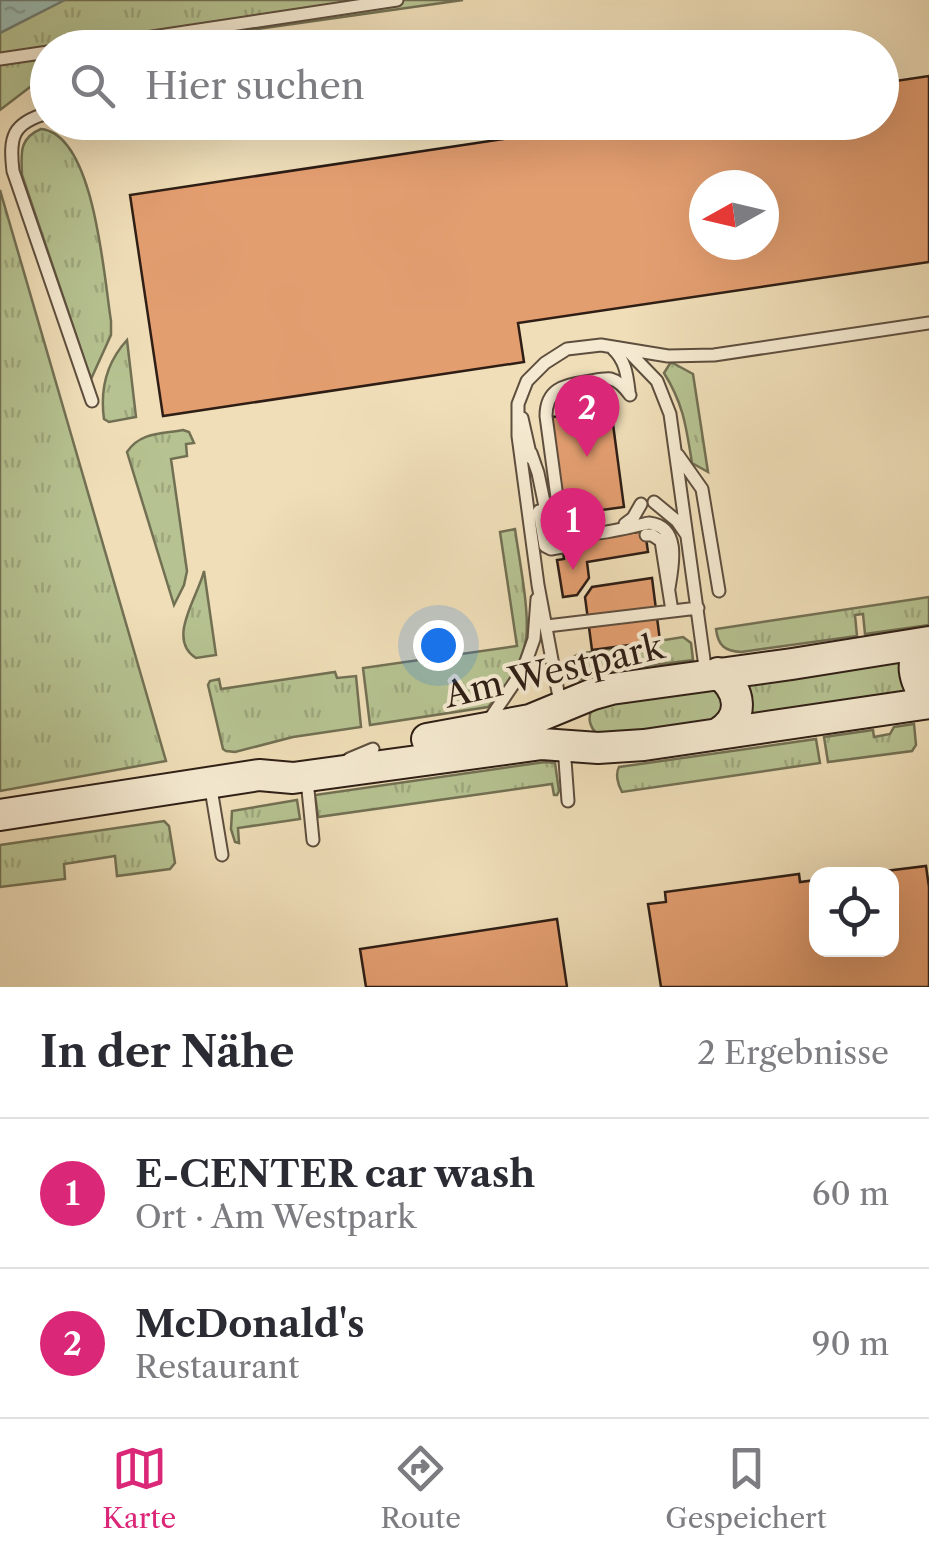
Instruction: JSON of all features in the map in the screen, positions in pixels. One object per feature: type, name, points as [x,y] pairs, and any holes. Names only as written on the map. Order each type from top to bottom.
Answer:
[{"type":"main road","name":"Am Westpark","points":[[259,776],[289,761],[530,720],[592,694],[929,643]]},
{"type":"main road","points":[[929,643],[918,654],[914,668],[929,703]]},
{"type":"main road","points":[[712,674],[734,687],[733,721],[720,733]]},
{"type":"main road","points":[[578,747],[580,714],[592,694]]},
{"type":"main road","name":"Am Westpark","points":[[0,815],[259,776],[306,776],[508,748],[644,746],[929,703]]},
{"type":"main road","points":[[564,706],[578,747]]},
{"type":"lane","points":[[199,30],[398,0]]},
{"type":"lane","points":[[0,59],[30,55]]},
{"type":"lane","points":[[30,120],[17,130],[10,146],[13,170],[92,401]]},
{"type":"lane","points":[[564,706],[538,585],[518,436],[518,404],[527,381],[545,363],[567,350],[600,345],[668,356],[714,354],[929,323]]},
{"type":"lane","points":[[581,534],[565,525],[560,512],[546,408],[554,390],[568,384],[611,379],[630,395],[624,365],[611,347]]},
{"type":"lane","points":[[628,351],[651,372],[663,391],[670,414],[698,608],[712,674]]},
{"type":"lane","points":[[518,404],[548,521],[567,534],[648,529],[676,510],[682,494]]},
{"type":"lane","points":[[674,445],[702,488],[719,591]]},
{"type":"lane","points":[[531,453],[543,540],[551,549],[562,547]]},
{"type":"lane","points":[[617,529],[647,503],[670,515],[688,538]]},
{"type":"lane","points":[[648,529],[660,541],[672,611]]},
{"type":"lane","points":[[481,730],[523,670],[534,639],[538,585]]},
{"type":"lane","points":[[547,626],[698,608]]},
{"type":"lane","points":[[530,720],[578,747],[568,801]]},
{"type":"lane","points":[[313,840],[308,770],[373,749]]},
{"type":"lane","points":[[210,784],[222,855]]},
{"type":"green space","points":[[0,0],[463,0],[251,30],[30,30],[30,87],[0,110]]},
{"type":"green space","points":[[29,137],[62,140],[74,155],[94,211],[111,335],[91,379],[22,175],[22,153]]},
{"type":"green space","points":[[0,190],[166,761],[0,791]]},
{"type":"green space","points":[[127,340],[136,417],[109,422],[104,419],[103,408],[106,377]]},
{"type":"green space","points":[[671,362],[693,374],[708,472],[692,463],[680,406],[664,373]]},
{"type":"green space","points":[[189,432],[194,443],[186,444],[187,456],[171,459],[187,571],[174,605],[127,452],[145,437]]},
{"type":"green space","points":[[515,529],[527,628],[517,667],[501,692],[488,707],[370,725],[363,668],[517,646],[500,532]]},
{"type":"green space","points":[[204,571],[216,655],[196,658],[187,650],[184,629]]},
{"type":"green space","points":[[929,597],[929,625],[865,634],[863,614],[855,615],[857,636],[741,652],[723,646],[716,629]]},
{"type":"green space","points":[[683,637],[691,643],[693,660],[617,670],[573,681],[569,673],[570,663],[578,654]]},
{"type":"green space","points":[[902,660],[906,693],[750,716],[751,694],[745,681]]},
{"type":"green space","points":[[335,672],[337,678],[356,676],[361,727],[293,737],[235,752],[223,749],[210,681],[219,679],[221,689]]},
{"type":"green space","points":[[712,688],[722,696],[722,712],[710,724],[599,736],[590,722],[593,706]]},
{"type":"green space","points":[[914,724],[916,745],[912,751],[828,762],[824,737],[873,730],[874,737],[890,734],[894,727]]},
{"type":"green space","points":[[816,739],[820,763],[622,792],[617,780],[619,767]]},
{"type":"green space","points":[[555,763],[557,795],[552,784],[318,817],[315,795]]},
{"type":"green space","points":[[297,800],[300,819],[238,828],[239,843],[235,842],[232,811]]},
{"type":"green space","points":[[164,821],[169,826],[175,863],[170,869],[117,876],[115,856],[64,864],[65,879],[0,887],[0,845]]},
{"type":"water","points":[[0,0],[65,0],[0,33]]},
{"type":"building","points":[[929,76],[929,262],[518,323],[524,362],[163,416],[130,195],[496,140],[899,140],[899,80]]},
{"type":"building","points":[[590,394],[592,411],[611,409],[624,507],[572,514],[570,497],[561,498],[551,417],[561,416],[559,398]]},
{"type":"building","points":[[645,531],[648,552],[587,562],[589,578],[577,595],[563,597],[557,560],[564,559],[562,543]]},
{"type":"building","points":[[652,578],[660,641],[592,650],[585,597],[592,587]]},
{"type":"building","points":[[926,866],[929,987],[661,987],[648,904],[666,902],[665,892],[799,874],[800,882],[809,881],[809,957],[899,957],[899,869]]},
{"type":"building","points":[[557,919],[567,987],[366,987],[360,949]]},
{"type":"place","name":"McDonald's","points":[[587,457]]},
{"type":"place","name":"E-CENTER car wash","points":[[573,570]]}]
